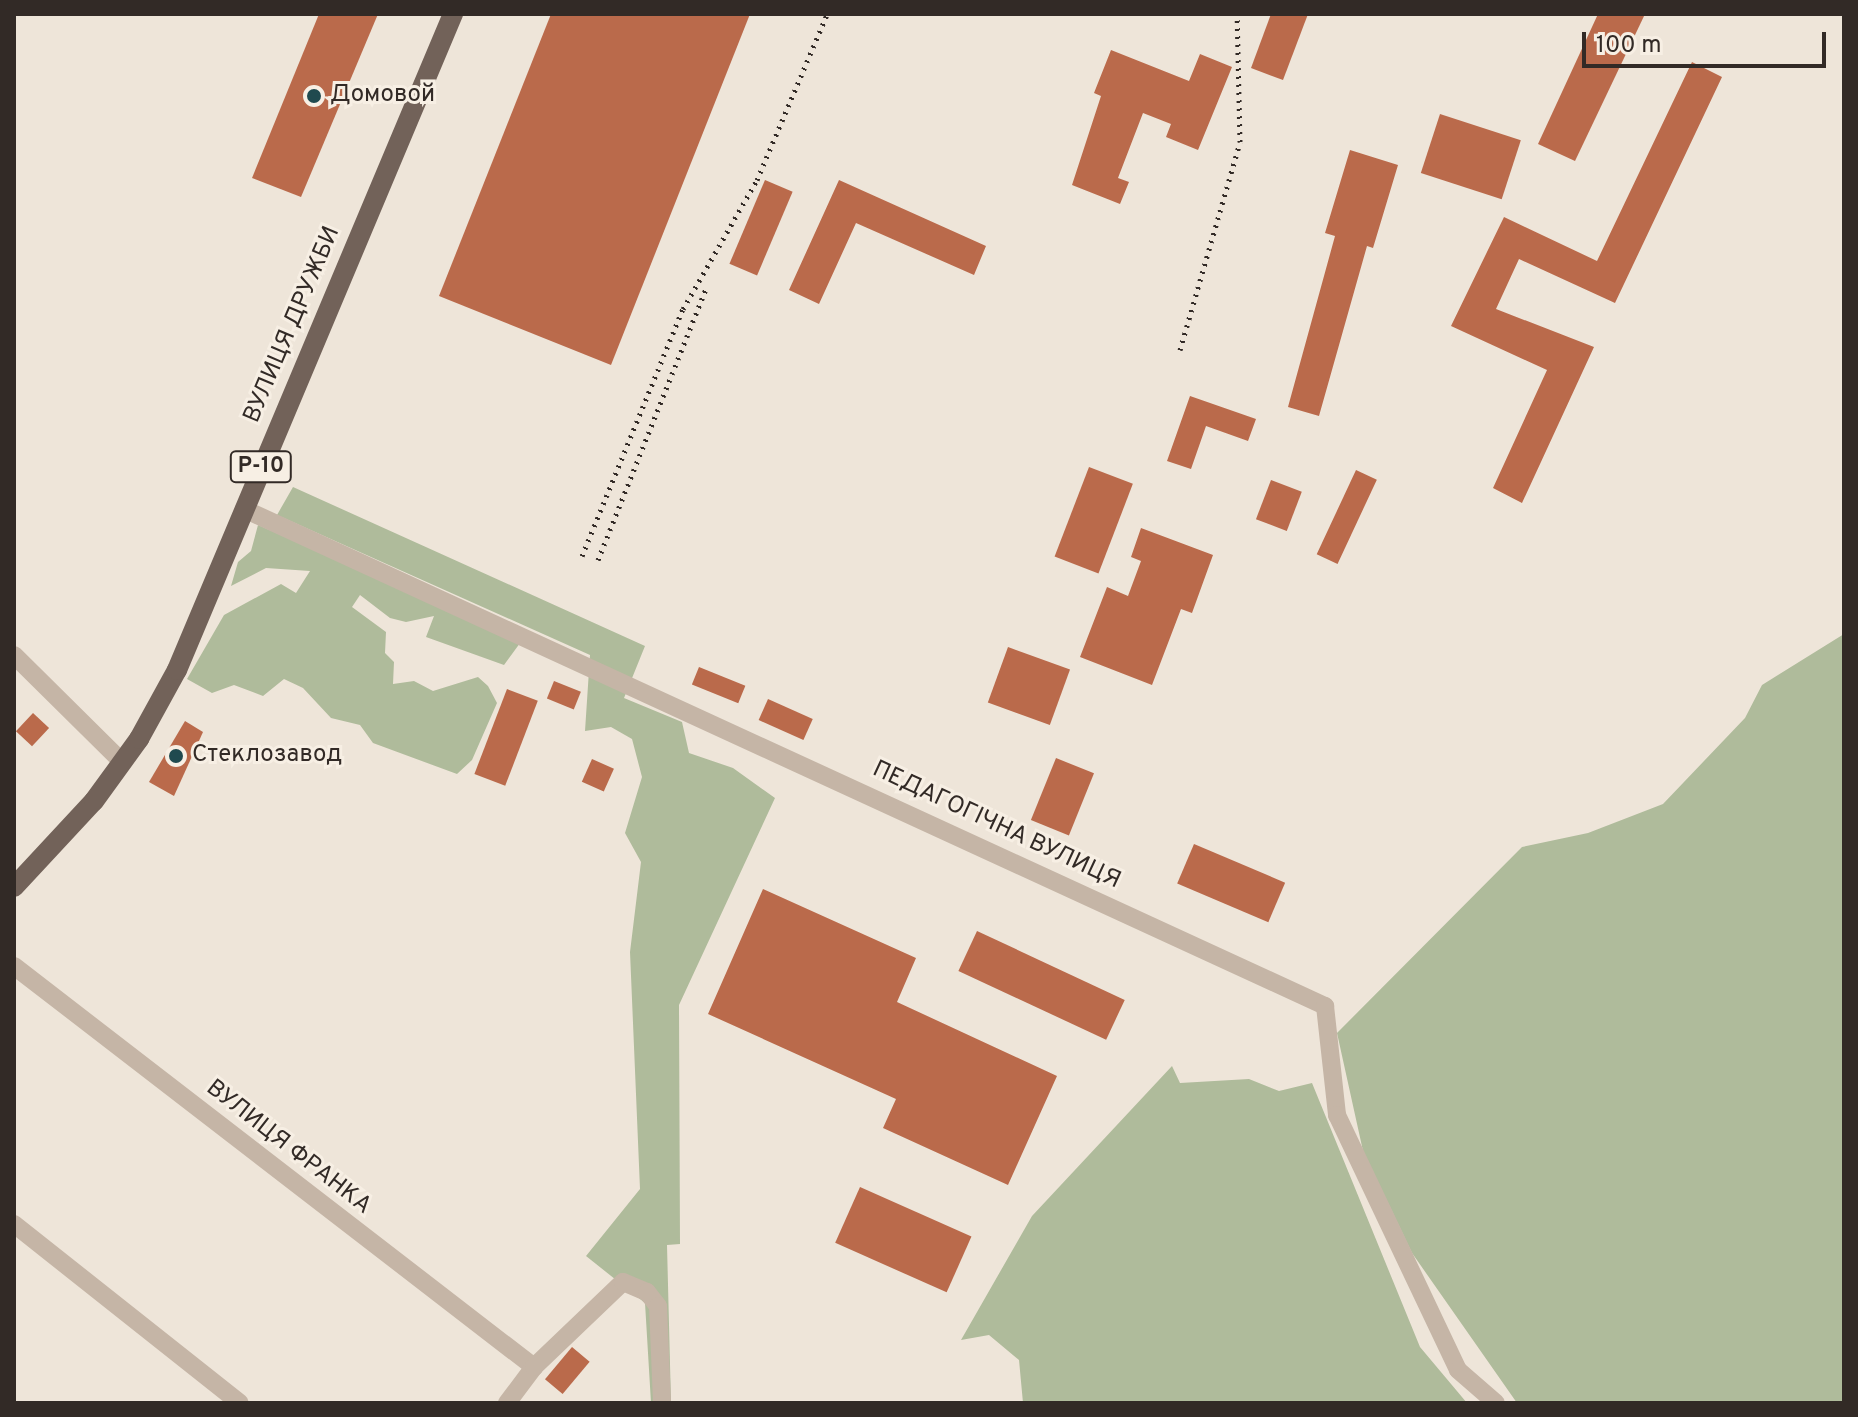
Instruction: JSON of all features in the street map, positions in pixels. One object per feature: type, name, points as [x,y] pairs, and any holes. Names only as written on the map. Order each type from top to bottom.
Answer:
[{"type":"main road","name":"ВУЛИЦЯ ДРУЖБИ","points":[[14,887],[94,801],[122,762],[177,670],[453,14]]},
{"type":"street","name":"ПЕДАГОГІЧНА ВУЛИЦЯ","points":[[244,509],[1325,1006],[1337,1115],[1458,1370],[1496,1403]]},
{"type":"street","points":[[14,655],[122,762]]},
{"type":"street","name":"ВУЛИЦЯ ФРАНКА","points":[[14,966],[534,1367]]},
{"type":"street","points":[[14,1224],[240,1403]]},
{"type":"street","points":[[507,1403],[534,1367],[623,1282],[647,1292],[658,1306],[662,1403]]},
{"type":"green space","points":[[293,487],[645,646],[624,698],[682,722],[689,753],[733,768],[775,798],[679,1005],[680,1244],[667,1245],[671,1403],[651,1403],[645,1303],[586,1256],[640,1189],[630,952],[641,862],[625,833],[642,777],[632,739],[611,727],[585,731],[590,655],[277,515]]},
{"type":"green space","points":[[258,525],[523,639],[504,665],[426,637],[434,616],[406,622],[390,618],[360,595],[352,607],[386,632],[385,653],[394,662],[393,684],[414,681],[433,691],[478,677],[488,686],[497,703],[472,760],[457,774],[373,743],[360,725],[331,718],[303,688],[284,679],[263,696],[234,685],[212,693],[187,679],[224,615],[281,584],[296,593],[310,571],[266,568],[231,586],[238,562],[251,551]]},
{"type":"green space","points":[[1844,634],[1844,1403],[1517,1403],[1412,1253],[1363,1151],[1337,1033],[1522,847],[1588,833],[1663,804],[1745,718],[1762,685]]},
{"type":"green space","points":[[1172,1066],[1180,1083],[1249,1079],[1279,1091],[1312,1083],[1420,1347],[1467,1403],[1023,1403],[1019,1360],[989,1335],[961,1340],[1032,1216]]},
{"type":"building","name":"Домовой","points":[[319,14],[378,14],[301,197],[252,178]]},
{"type":"building","points":[[551,14],[750,14],[611,365],[439,296]]},
{"type":"building","points":[[1271,14],[1308,14],[1283,80],[1251,68]]},
{"type":"building","points":[[1598,14],[1645,14],[1575,161],[1538,144]]},
{"type":"building","points":[[1111,50],[1189,81],[1200,54],[1232,67],[1198,150],[1166,137],[1171,124],[1143,113],[1118,178],[1129,182],[1120,204],[1072,185],[1101,96],[1094,93]]},
{"type":"building","points":[[1692,62],[1722,77],[1615,303],[1519,259],[1496,309],[1594,347],[1522,503],[1493,488],[1547,370],[1451,326],[1504,217],[1597,261]]},
{"type":"building","points":[[1440,114],[1521,140],[1502,199],[1421,173]]},
{"type":"building","points":[[1350,150],[1398,165],[1373,248],[1367,246],[1319,416],[1288,407],[1335,236],[1325,233]]},
{"type":"building","points":[[765,180],[793,192],[757,275],[729,264]]},
{"type":"building","points":[[839,180],[986,246],[974,275],[856,223],[819,304],[789,290]]},
{"type":"building","points":[[1190,396],[1256,419],[1248,441],[1206,426],[1191,469],[1167,461]]},
{"type":"building","points":[[1089,467],[1133,484],[1098,573],[1055,557]]},
{"type":"building","points":[[1356,470],[1377,480],[1338,564],[1317,554]]},
{"type":"building","points":[[1271,480],[1302,492],[1287,531],[1256,519]]},
{"type":"building","points":[[1141,528],[1213,555],[1192,613],[1181,609],[1152,685],[1080,657],[1107,587],[1128,596],[1141,561],[1131,557]]},
{"type":"building","points":[[1008,647],[1070,670],[1050,725],[988,702]]},
{"type":"building","points":[[699,667],[745,686],[738,703],[692,685]]},
{"type":"building","points":[[554,681],[581,692],[574,709],[547,699]]},
{"type":"building","points":[[507,689],[538,701],[505,786],[474,774]]},
{"type":"building","points":[[768,699],[813,719],[803,740],[759,720]]},
{"type":"building","points":[[33,713],[49,728],[32,746],[16,731]]},
{"type":"building","name":"Стеклозавод","points":[[185,721],[203,732],[174,796],[149,782]]},
{"type":"building","points":[[1056,758],[1094,773],[1069,835],[1031,820]]},
{"type":"building","points":[[592,759],[614,769],[604,792],[582,782]]},
{"type":"building","points":[[1194,844],[1285,883],[1268,922],[1177,884]]},
{"type":"building","points":[[763,889],[916,958],[897,1002],[1057,1076],[1008,1185],[883,1128],[896,1099],[708,1014]]},
{"type":"building","points":[[977,931],[1125,1000],[1106,1040],[958,971]]},
{"type":"building","points":[[860,1187],[971,1237],[947,1292],[835,1243]]},
{"type":"building","points":[[572,1347],[590,1362],[563,1394],[545,1379]]},
{"type":"railway","points":[[582,556],[683,309],[757,180],[827,14]]},
{"type":"railway","points":[[1180,350],[1240,142],[1237,14]]},
{"type":"railway","points":[[598,560],[706,288]]},
{"type":"place","name":"Домовой","points":[[314,96]]},
{"type":"place","name":"Стеклозавод","points":[[176,756]]}]
